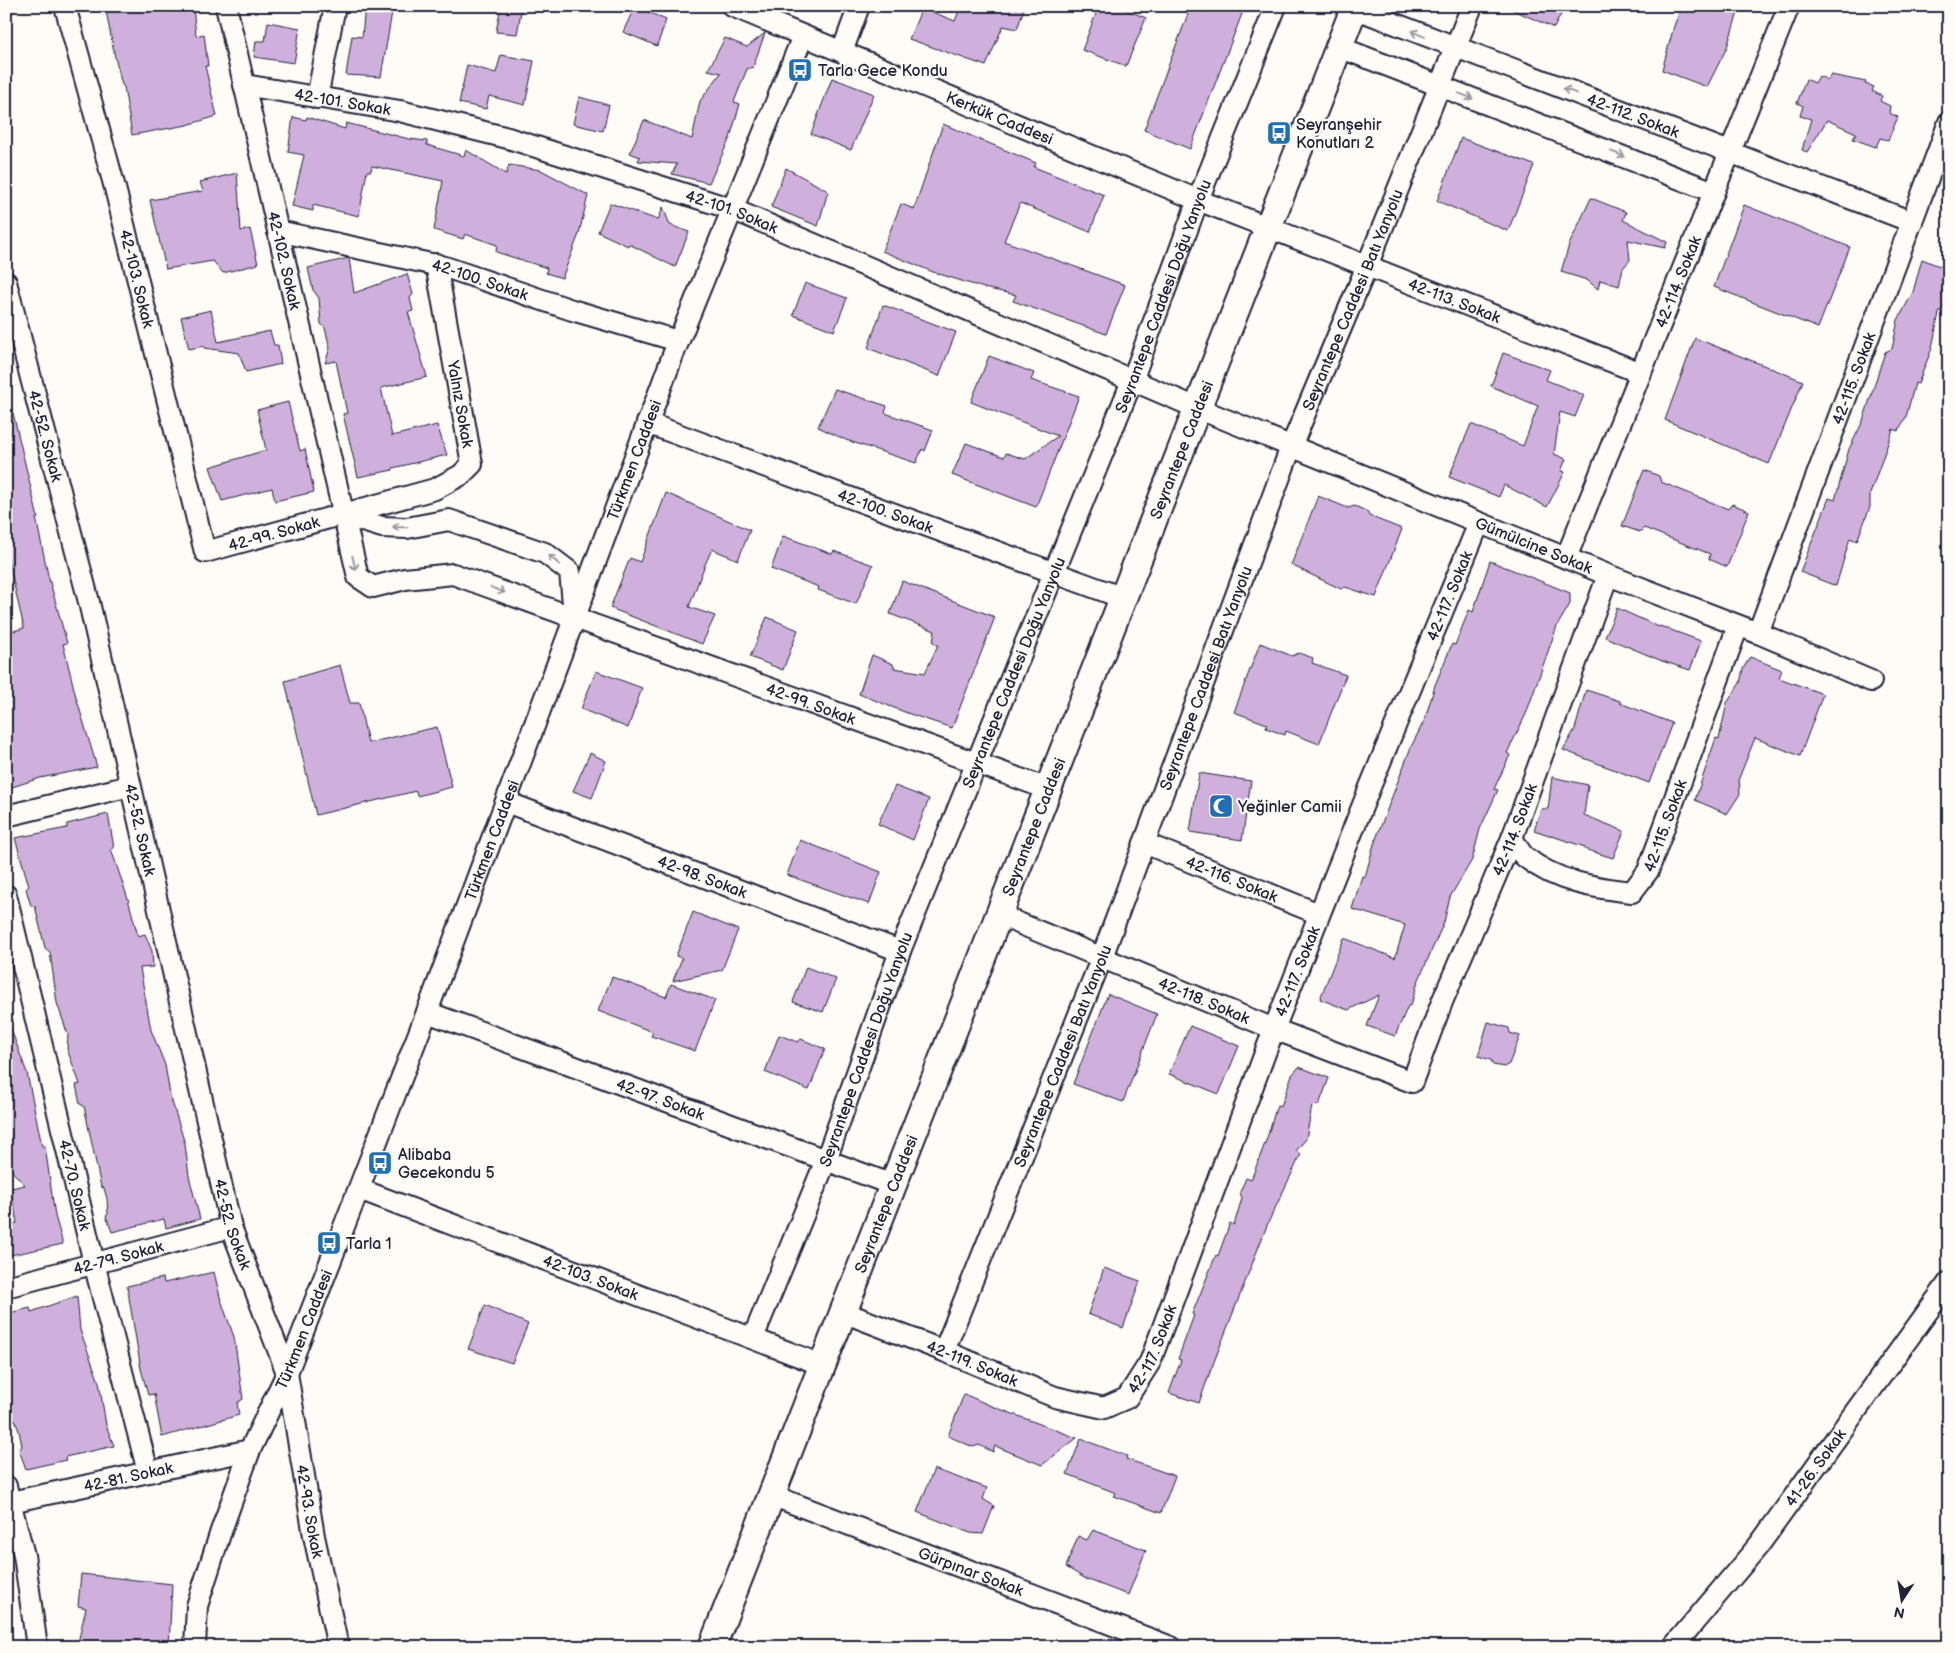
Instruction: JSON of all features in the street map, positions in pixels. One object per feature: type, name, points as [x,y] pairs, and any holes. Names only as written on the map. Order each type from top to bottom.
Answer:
[{"type":"street","name":"42-103. Sokak","points":[[65,6],[114,188],[205,552]]},
{"type":"street","name":"42-102. Sokak","points":[[226,6],[343,515]]},
{"type":"street","points":[[317,98],[335,6]]},
{"type":"street","name":"Kerkük Caddesi","points":[[732,6],[1198,200],[1269,226]]},
{"type":"street","points":[[842,52],[859,6]]},
{"type":"street","name":"Seyrantepe Caddesi Doğu Yanyolu","points":[[753,1338],[826,1160],[900,951],[1132,381],[1198,200],[1276,6]]},
{"type":"street","name":"Seyrantepe Caddesi Batı Yanyolu","points":[[944,1351],[1102,956],[1291,447],[1367,266],[1472,6]]},
{"type":"street","name":"42-114. Sokak","points":[[1566,558],[1790,6]]},
{"type":"street","name":"42-112. Sokak","points":[[1354,7],[1455,48],[1912,222]]},
{"type":"street","name":"Seyrantepe Caddesi","points":[[712,1647],[1354,7]]},
{"type":"street","name":"Türkmen Caddesi","points":[[195,1647],[197,1606],[250,1450],[287,1373],[427,1012],[678,341],[803,36]]},
{"type":"street","points":[[1339,48],[1714,192]]},
{"type":"street","name":"42-101. Sokak","points":[[244,85],[400,112],[508,138],[732,209],[1197,408]]},
{"type":"street","name":"42-115. Sokak","points":[[1758,633],[1949,122]]},
{"type":"street","name":"42-113. Sokak","points":[[1269,226],[1641,373]]},
{"type":"street","name":"42-100. Sokak","points":[[278,231],[436,264],[572,310],[678,341]]},
{"type":"street","name":"Yalnız Sokak","points":[[343,515],[435,489],[461,475],[472,464],[436,264]]},
{"type":"street","name":"42-52. Sokak","points":[[6,282],[14,340],[89,602],[231,1227],[287,1373]]},
{"type":"street","name":"Gümülcine Sokak","points":[[1197,408],[1608,575],[1758,633],[1871,681]]},
{"type":"street","name":"42-100. Sokak","points":[[647,423],[1122,598]]},
{"type":"street","name":"42-99. Sokak","points":[[343,515],[358,577],[373,587],[404,579],[453,574],[1048,790]]},
{"type":"street","name":"42-99. Sokak","points":[[205,552],[343,515],[382,527],[407,528],[449,520],[545,553],[570,572],[574,619]]},
{"type":"street","name":"42-117. Sokak","points":[[1104,1408],[1127,1398],[1150,1362],[1274,1029],[1319,914],[1479,523]]},
{"type":"street","name":"42-114. Sokak","points":[[1412,1082],[1442,1002],[1512,838],[1608,575]]},
{"type":"street","name":"42-115. Sokak","points":[[1512,838],[1524,856],[1550,872],[1579,884],[1632,892],[1648,871],[1738,626]]},
{"type":"street","points":[[6,816],[130,786]]},
{"type":"street","name":"42-98. Sokak","points":[[506,802],[900,951]]},
{"type":"street","name":"42-116. Sokak","points":[[1144,843],[1319,914]]},
{"type":"street","name":"42-70. Sokak","points":[[6,895],[94,1263],[148,1472]]},
{"type":"street","name":"42-118. Sokak","points":[[998,915],[1102,956],[1274,1029],[1412,1082]]},
{"type":"street","name":"42-97. Sokak","points":[[427,1012],[893,1185]]},
{"type":"street","name":"42-103. Sokak","points":[[359,1188],[822,1365]]},
{"type":"street","name":"42-79. Sokak","points":[[6,1287],[231,1227]]},
{"type":"street","name":"41-26. Sokak","points":[[1673,1647],[1760,1545],[1949,1282]]},
{"type":"street","name":"42-119. Sokak","points":[[843,1312],[1055,1397],[1104,1408]]},
{"type":"street","name":"42-93. Sokak","points":[[287,1373],[314,1536],[338,1647]]},
{"type":"street","name":"42-81. Sokak","points":[[8,1497],[148,1472],[250,1450]]},
{"type":"street","name":"Gürpınar Sokak","points":[[771,1495],[1171,1647]]},
{"type":"street","points":[[8,1497],[24,1556],[37,1647]]},
{"type":"building","points":[[105,6],[193,6],[196,36],[204,34],[208,66],[205,66],[217,116],[187,125],[132,135],[124,87],[115,57]]},
{"type":"building","points":[[365,6],[393,6],[381,77],[346,75],[352,36],[362,37]]},
{"type":"building","points":[[501,6],[522,6],[517,34],[496,32]]},
{"type":"building","points":[[635,6],[666,20],[657,46],[623,32]]},
{"type":"building","points":[[961,6],[1025,6],[1017,29],[1003,26],[986,66],[909,39],[922,8],[955,21]]},
{"type":"building","points":[[1099,6],[1117,6],[1146,18],[1126,66],[1082,50]]},
{"type":"building","points":[[1191,6],[1245,6],[1190,149],[1144,130]]},
{"type":"building","points":[[1504,6],[1565,6],[1554,28]]},
{"type":"building","points":[[1682,6],[1740,6],[1727,47],[1707,87],[1662,70],[1674,26]]},
{"type":"building","points":[[268,22],[300,28],[294,63],[254,57],[256,41],[265,41]]},
{"type":"building","points":[[765,33],[753,67],[747,69],[734,102],[740,104],[730,138],[709,183],[672,174],[677,164],[638,161],[640,157],[630,153],[644,120],[692,139],[700,101],[721,73],[708,70],[725,38],[747,47]]},
{"type":"building","points":[[501,55],[534,61],[525,105],[489,96],[486,109],[459,103],[467,65],[496,73]]},
{"type":"building","points":[[1831,75],[1866,82],[1865,84],[1874,87],[1872,91],[1882,96],[1880,101],[1890,106],[1889,113],[1898,117],[1888,140],[1880,138],[1876,147],[1853,139],[1856,133],[1827,120],[1807,152],[1802,150],[1811,119],[1800,116],[1803,106],[1797,103],[1806,79],[1815,83],[1819,76],[1828,80]]},
{"type":"building","points":[[832,78],[874,94],[851,150],[811,134]]},
{"type":"building","points":[[579,97],[609,105],[603,131],[573,124]]},
{"type":"building","points":[[293,117],[306,120],[307,117],[345,129],[346,123],[409,139],[427,141],[427,145],[464,156],[466,150],[506,174],[509,165],[541,170],[588,195],[579,234],[562,278],[546,273],[547,268],[496,252],[497,245],[465,234],[463,239],[434,230],[443,181],[372,166],[371,171],[367,171],[359,216],[313,205],[313,211],[292,206],[304,155],[288,152]]},
{"type":"building","points":[[943,124],[1036,163],[1034,167],[1104,195],[1090,232],[1020,203],[1004,241],[1125,285],[1106,334],[1013,301],[1016,295],[984,288],[933,272],[882,251],[901,204],[914,209]]},
{"type":"building","points":[[1461,138],[1534,165],[1508,231],[1437,201]]},
{"type":"building","points":[[786,168],[828,191],[818,226],[771,207]]},
{"type":"building","points":[[237,173],[241,231],[250,229],[258,264],[223,273],[213,261],[166,269],[150,200],[203,191],[200,182]]},
{"type":"building","points":[[1591,198],[1626,212],[1623,220],[1667,242],[1665,248],[1628,240],[1630,260],[1623,268],[1619,286],[1600,280],[1598,289],[1587,280],[1561,272],[1569,245]]},
{"type":"building","points":[[610,203],[658,220],[663,207],[670,225],[689,232],[675,267],[629,244],[628,246],[598,232]]},
{"type":"building","points":[[1744,205],[1850,247],[1818,328],[1714,287]]},
{"type":"building","points":[[349,258],[354,293],[407,274],[413,294],[410,298],[413,311],[408,312],[427,377],[381,388],[392,436],[437,425],[447,455],[393,468],[393,470],[358,477],[343,414],[347,413],[336,361],[325,363],[330,348],[325,328],[321,324],[319,298],[313,290],[308,268]]},
{"type":"building","points":[[1922,259],[1949,270],[1949,300],[1939,313],[1932,348],[1918,384],[1915,383],[1906,417],[1898,431],[1893,429],[1870,494],[1870,507],[1857,541],[1850,538],[1836,586],[1800,572],[1829,498],[1835,500],[1849,449],[1863,421],[1885,352],[1892,349],[1898,320],[1913,292]]},
{"type":"building","points":[[805,283],[847,298],[834,331],[793,315]]},
{"type":"building","points":[[883,305],[956,332],[939,376],[868,348]]},
{"type":"building","points":[[211,310],[218,342],[270,331],[274,345],[278,345],[281,364],[246,372],[239,353],[204,348],[204,346],[189,349],[181,317]]},
{"type":"building","points":[[1695,338],[1803,381],[1769,464],[1665,420]]},
{"type":"building","points":[[1503,353],[1550,370],[1546,380],[1584,395],[1575,417],[1560,412],[1554,454],[1566,459],[1561,471],[1565,472],[1547,507],[1504,485],[1499,497],[1449,477],[1471,424],[1523,446],[1538,406],[1491,386]]},
{"type":"building","points":[[989,356],[1034,373],[1031,380],[1079,396],[1036,507],[952,475],[966,443],[1004,457],[1006,453],[1025,459],[1058,436],[971,402]]},
{"type":"building","points":[[835,389],[887,406],[885,413],[933,430],[925,451],[922,449],[916,463],[846,440],[818,427]]},
{"type":"building","points":[[288,402],[300,451],[305,449],[314,492],[275,501],[272,488],[222,501],[210,467],[266,450],[257,410]]},
{"type":"building","points":[[6,413],[13,413],[38,518],[36,518],[48,575],[67,643],[63,644],[76,697],[97,767],[40,778],[6,789],[6,633],[24,628],[6,550]]},
{"type":"building","points":[[1644,470],[1659,476],[1661,482],[1728,509],[1732,504],[1749,511],[1727,567],[1709,559],[1710,554],[1644,528],[1640,532],[1622,526]]},
{"type":"building","points":[[666,493],[750,530],[738,560],[712,549],[704,567],[689,607],[715,616],[702,644],[610,608],[630,558],[640,562]]},
{"type":"building","points":[[1318,496],[1348,508],[1355,506],[1368,512],[1369,516],[1402,529],[1376,597],[1345,587],[1341,589],[1291,565]]},
{"type":"building","points":[[783,536],[832,554],[834,551],[873,565],[856,604],[818,590],[819,587],[771,569]]},
{"type":"building","points":[[1490,561],[1570,593],[1570,604],[1557,626],[1526,714],[1507,753],[1510,755],[1494,789],[1498,790],[1480,829],[1472,860],[1450,897],[1444,922],[1417,984],[1411,1005],[1408,1006],[1395,1036],[1367,1026],[1379,995],[1348,1010],[1320,999],[1344,938],[1395,958],[1405,925],[1352,909],[1362,876],[1365,877],[1374,844],[1411,747],[1425,719],[1435,685],[1452,644],[1455,645],[1469,610],[1473,612]]},
{"type":"building","points":[[902,581],[995,617],[952,728],[859,694],[872,655],[893,664],[894,668],[925,673],[938,645],[933,642],[935,631],[890,614]]},
{"type":"building","points":[[1617,608],[1659,627],[1701,641],[1690,670],[1662,661],[1605,637]]},
{"type":"building","points":[[767,617],[798,630],[783,670],[750,657]]},
{"type":"building","points":[[1260,643],[1292,656],[1299,653],[1313,658],[1312,663],[1346,675],[1319,744],[1286,731],[1285,735],[1266,728],[1267,724],[1234,712]]},
{"type":"building","points":[[1750,657],[1782,670],[1779,678],[1823,694],[1800,756],[1755,738],[1739,778],[1740,794],[1727,814],[1695,800],[1716,738],[1719,739],[1727,703],[1740,683],[1743,669]]},
{"type":"building","points":[[340,665],[350,703],[359,703],[368,743],[437,727],[452,787],[417,796],[416,791],[316,815],[285,681]]},
{"type":"building","points":[[596,671],[642,688],[628,728],[581,709]]},
{"type":"building","points":[[1586,690],[1620,701],[1620,703],[1672,723],[1649,783],[1563,750],[1575,729]]},
{"type":"building","points":[[590,753],[606,761],[592,798],[573,791]]},
{"type":"building","name":"Yeğinler Camii","points":[[1199,773],[1251,781],[1242,840],[1190,832]]},
{"type":"building","points":[[1552,777],[1588,785],[1584,815],[1624,831],[1613,858],[1534,830],[1541,809],[1548,809]]},
{"type":"building","points":[[895,786],[929,799],[913,840],[878,824]]},
{"type":"building","points":[[108,814],[114,848],[111,849],[138,936],[145,934],[152,951],[153,967],[140,968],[151,1030],[165,1065],[170,1095],[185,1144],[189,1176],[200,1219],[166,1228],[164,1219],[112,1232],[106,1216],[108,1214],[107,1199],[104,1188],[101,1187],[84,1106],[80,1104],[76,1085],[80,1084],[67,1049],[68,1035],[57,1003],[50,952],[45,948],[35,906],[31,906],[26,889],[29,886],[15,838],[67,828],[67,824]]},
{"type":"building","points":[[800,840],[881,872],[869,904],[787,875]]},
{"type":"building","points":[[693,912],[738,930],[722,970],[673,981],[682,958],[676,956]]},
{"type":"building","points":[[806,967],[836,979],[823,1012],[793,1002]]},
{"type":"building","points":[[612,977],[666,997],[671,984],[715,1000],[695,1051],[651,1036],[653,1032],[598,1011]]},
{"type":"building","points":[[1108,994],[1157,1014],[1123,1102],[1073,1084]]},
{"type":"building","points":[[8,1021],[27,1073],[42,1146],[45,1146],[55,1216],[63,1244],[6,1256],[6,1225],[17,1223],[11,1188],[25,1185],[6,1165],[6,1022]]},
{"type":"building","points":[[1488,1022],[1509,1028],[1510,1033],[1520,1036],[1509,1064],[1504,1067],[1493,1065],[1491,1060],[1478,1056]]},
{"type":"building","points":[[1190,1026],[1239,1046],[1219,1094],[1169,1074]]},
{"type":"building","points":[[779,1035],[798,1042],[801,1039],[825,1049],[809,1090],[765,1072]]},
{"type":"building","points":[[1299,1067],[1329,1078],[1319,1105],[1312,1106],[1306,1139],[1296,1151],[1301,1154],[1268,1223],[1199,1403],[1169,1393],[1181,1360],[1178,1359],[1194,1315],[1192,1314],[1216,1255],[1218,1256],[1230,1223],[1234,1225],[1242,1198],[1240,1192],[1246,1178],[1251,1180],[1277,1105],[1281,1106],[1292,1075]]},
{"type":"building","points":[[1104,1268],[1140,1281],[1123,1328],[1088,1314]]},
{"type":"building","points":[[214,1272],[220,1297],[234,1337],[243,1399],[237,1403],[239,1415],[162,1437],[154,1394],[148,1395],[141,1369],[127,1286],[163,1278],[164,1283]]},
{"type":"building","points":[[77,1296],[80,1330],[99,1382],[106,1425],[114,1446],[65,1457],[66,1460],[26,1469],[19,1450],[22,1446],[19,1431],[15,1420],[11,1419],[7,1402],[12,1401],[6,1375],[6,1314],[30,1308],[31,1312]]},
{"type":"building","points":[[485,1305],[528,1324],[512,1363],[468,1349]]},
{"type":"building","points":[[964,1394],[1077,1438],[1042,1465],[995,1446],[993,1452],[979,1445],[973,1447],[948,1436]]},
{"type":"building","points":[[1081,1439],[1127,1456],[1126,1459],[1175,1476],[1161,1513],[1114,1496],[1116,1493],[1067,1474]]},
{"type":"building","points":[[934,1469],[987,1488],[983,1499],[994,1506],[983,1534],[970,1533],[917,1512]]},
{"type":"building","points":[[1093,1530],[1146,1550],[1128,1595],[1086,1579],[1066,1567],[1078,1536],[1087,1540]]},
{"type":"building","points":[[81,1574],[172,1584],[169,1647],[77,1647],[86,1608],[78,1606]]},
{"type":"place","name":"Tarla Gece Kondu","points":[[800,70]]},
{"type":"place","name":"Seyranşehir Konutları 2","points":[[1279,133]]},
{"type":"place","name":"Yeğinler Camii","points":[[1221,806]]},
{"type":"place","name":"Alibaba Gecekondu 5","points":[[380,1163]]},
{"type":"place","name":"Tarla 1","points":[[329,1243]]}]
